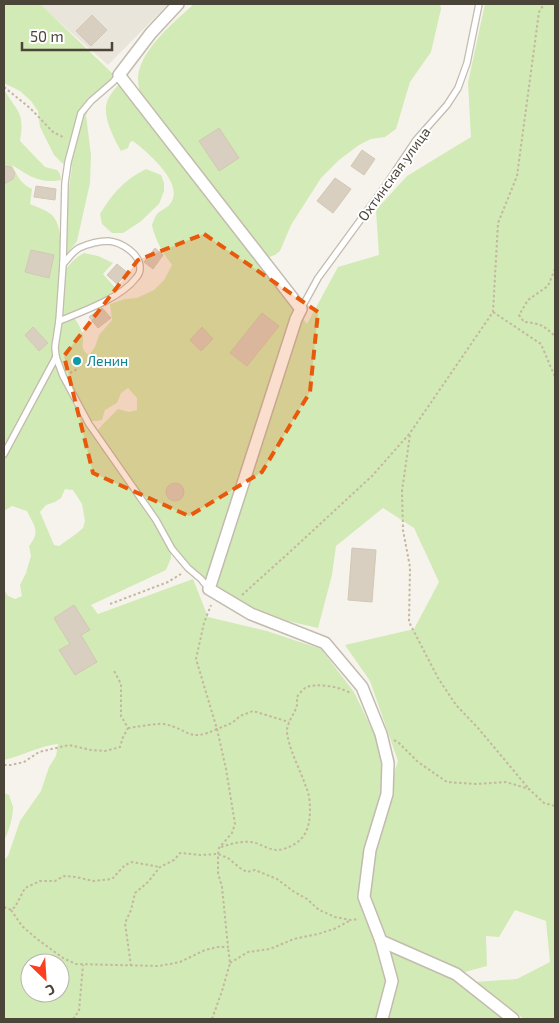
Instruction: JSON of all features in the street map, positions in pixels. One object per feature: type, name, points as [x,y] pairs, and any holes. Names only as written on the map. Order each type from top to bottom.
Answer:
[{"type":"street","points":[[178,4],[151,32],[119,76],[301,309],[296,319],[213,591],[250,614],[325,643],[362,687],[381,734],[388,763],[387,794],[370,850],[364,897],[381,941],[392,981],[382,1019]]},
{"type":"street","points":[[381,941],[456,974],[513,1019]]},
{"type":"lane","name":"Охтинская улица","points":[[301,309],[318,278],[381,192],[416,140],[447,105],[458,88],[467,63],[479,4]]},
{"type":"lane","points":[[119,76],[86,106],[81,114],[72,142],[65,183],[63,264],[55,347],[56,357],[63,376],[89,424],[156,520],[172,549],[188,568],[213,591]]},
{"type":"lane","points":[[59,321],[96,306],[121,291],[134,280],[140,268],[137,258],[126,247],[109,241],[94,243],[78,249],[63,264]]},
{"type":"lane","points":[[4,454],[56,357]]},
{"type":"path","points":[[232,603],[287,555],[365,482],[410,433],[493,312],[498,223],[517,176],[540,12],[544,4]]},
{"type":"path","points":[[4,87],[30,108],[53,132],[72,142]]},
{"type":"path","points":[[555,268],[548,286],[528,300],[519,316],[524,322],[536,323],[555,336]]},
{"type":"path","points":[[493,312],[541,344],[555,377]]},
{"type":"path","points":[[410,433],[402,491],[404,530],[410,567],[409,622],[438,678],[456,705],[478,728],[529,789],[544,803],[555,806]]},
{"type":"path","points":[[110,604],[168,582],[180,576],[188,568]]},
{"type":"path","points":[[212,1019],[230,963],[222,887],[218,873],[218,848],[232,833],[235,824],[217,729],[196,659],[213,591]]},
{"type":"path","points":[[113,669],[121,684],[121,716],[128,728]]},
{"type":"path","points":[[218,848],[235,842],[252,842],[264,847],[281,850],[295,845],[305,834],[310,822],[310,803],[307,788],[289,744],[286,730],[297,706],[297,697],[305,688],[315,685],[344,689],[352,694]]},
{"type":"path","points":[[128,728],[162,724],[177,728],[192,736],[204,735],[232,723],[240,716],[253,711],[289,722]]},
{"type":"path","points":[[4,765],[24,762],[39,752],[69,745],[105,751],[120,748],[128,728]]},
{"type":"path","points":[[381,734],[399,743],[418,762],[447,782],[476,784],[506,782],[529,789]]},
{"type":"path","points":[[131,966],[125,923],[131,910],[135,893],[148,882],[160,866],[174,860],[180,853],[218,854],[228,858],[247,872],[255,870],[277,879],[307,899],[319,910],[336,917],[351,920],[365,918]]},
{"type":"path","points":[[11,910],[15,907],[25,888],[40,881],[55,881],[64,876],[93,881],[112,879],[125,865],[132,862],[160,866]]},
{"type":"path","points":[[4,907],[11,910],[22,926],[37,939],[63,958],[76,964],[158,966],[180,962],[204,950],[228,947]]},
{"type":"path","points":[[230,963],[248,952],[270,949],[294,939],[334,929],[351,920]]},
{"type":"path","points":[[73,1019],[79,1011],[83,965]]},
{"type":"highlighted area","points":[[204,234],[318,312],[310,392],[262,472],[189,516],[93,473],[64,356],[138,260]]},
{"type":"shaded area","points":[[39,4],[168,4],[108,65]]},
{"type":"green space","points":[[4,4],[40,4],[113,74],[113,79],[93,101],[86,115],[91,155],[90,183],[77,241],[66,255],[68,195],[72,166],[62,163],[54,155],[40,127],[38,111],[31,101],[20,91],[4,83]]},
{"type":"green space","points":[[194,4],[440,4],[441,9],[431,52],[410,82],[396,129],[385,137],[371,139],[359,145],[339,160],[321,178],[291,225],[280,251],[269,257],[264,256],[141,97],[138,77],[145,57],[160,37]]},
{"type":"green space","points":[[485,4],[555,4],[555,1019],[524,1019],[475,982],[517,979],[550,962],[546,921],[515,910],[499,937],[486,936],[487,966],[457,974],[380,941],[456,975],[460,983],[503,1019],[4,1019],[4,860],[8,856],[20,821],[41,791],[49,767],[56,756],[58,744],[4,760],[4,590],[8,596],[15,599],[22,596],[20,585],[31,556],[29,546],[35,536],[35,529],[27,511],[12,506],[4,511],[4,89],[21,117],[20,141],[45,167],[57,170],[60,174],[61,180],[41,180],[29,176],[12,165],[25,185],[32,189],[30,204],[50,213],[56,220],[61,244],[60,277],[70,264],[84,253],[98,256],[113,263],[103,274],[118,291],[99,302],[63,316],[59,315],[54,356],[57,371],[83,420],[154,521],[171,550],[171,558],[166,570],[91,605],[98,614],[193,579],[208,617],[267,631],[321,649],[354,692],[377,740],[387,793],[398,761],[370,681],[345,645],[414,629],[439,582],[414,528],[383,508],[336,546],[332,575],[318,628],[266,616],[210,588],[205,578],[190,566],[173,548],[157,520],[97,431],[118,409],[129,412],[137,410],[137,398],[128,388],[121,393],[117,403],[105,410],[102,420],[90,421],[58,357],[56,347],[60,321],[73,316],[82,333],[83,348],[89,355],[95,347],[99,335],[112,320],[110,304],[125,299],[137,298],[154,290],[164,280],[172,265],[155,236],[152,225],[157,214],[170,204],[174,196],[169,178],[155,160],[133,141],[130,142],[128,148],[121,151],[107,120],[107,102],[120,83],[307,324],[338,267],[379,255],[376,210],[407,176],[471,137],[468,83]],"holes":[[[65,489],[73,490],[82,504],[85,521],[83,528],[59,546],[54,545],[40,512],[46,505],[61,498]]]},
{"type":"green space","points":[[146,169],[161,175],[164,183],[164,191],[159,204],[140,222],[123,233],[112,233],[102,224],[100,214],[119,188]]},
{"type":"green space","points":[[4,793],[9,795],[13,807],[8,833],[4,840]]},
{"type":"building","points":[[92,15],[107,30],[91,46],[76,31]]},
{"type":"building","points":[[219,128],[239,158],[219,171],[199,141]]},
{"type":"building","points":[[362,150],[375,159],[364,175],[351,166]]},
{"type":"building","points":[[4,166],[11,167],[15,173],[13,179],[4,184]]},
{"type":"building","points":[[335,178],[351,189],[333,213],[317,201]]},
{"type":"building","points":[[36,186],[56,189],[55,200],[34,197]]},
{"type":"building","points":[[155,248],[163,255],[153,269],[144,262]]},
{"type":"building","points":[[31,250],[54,255],[49,278],[25,272]]},
{"type":"building","points":[[117,264],[128,273],[117,284],[107,275]]},
{"type":"building","points":[[102,308],[111,318],[98,328],[89,317]]},
{"type":"building","points":[[262,313],[279,326],[247,366],[230,353]]},
{"type":"building","points":[[33,327],[48,343],[39,351],[25,335]]},
{"type":"building","points":[[202,327],[213,339],[201,351],[190,340]]},
{"type":"building","points":[[171,483],[179,483],[184,488],[182,499],[171,501],[166,496],[166,488]]},
{"type":"building","points":[[352,548],[376,550],[372,602],[348,600]]},
{"type":"building","points":[[74,605],[90,630],[81,635],[97,662],[75,675],[59,650],[70,644],[54,618]]},
{"type":"place","name":"Ленин","points":[[77,361]]}]
